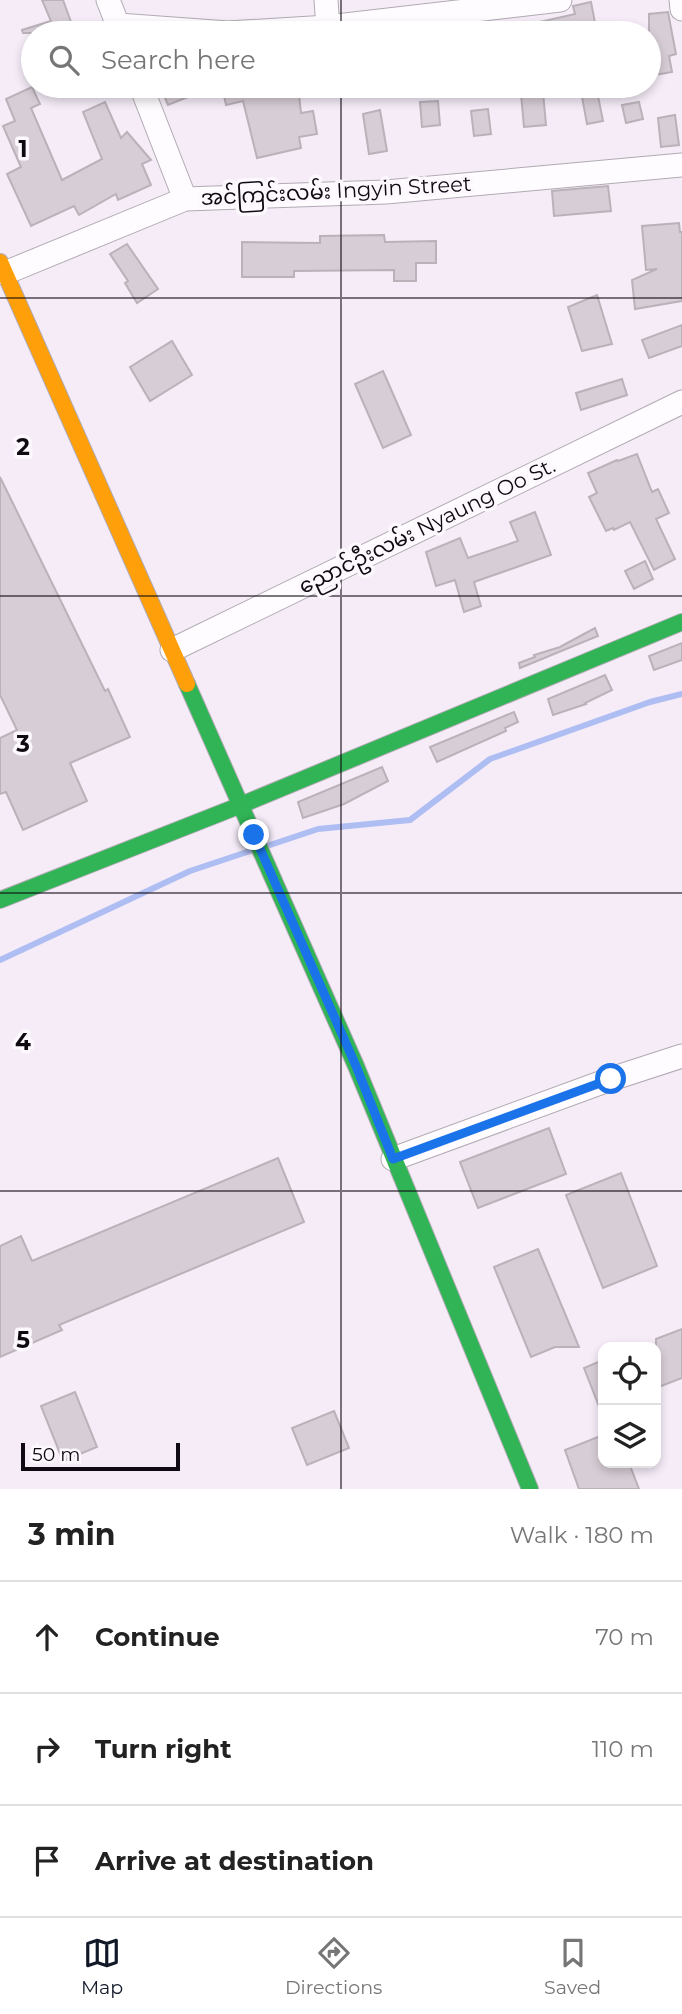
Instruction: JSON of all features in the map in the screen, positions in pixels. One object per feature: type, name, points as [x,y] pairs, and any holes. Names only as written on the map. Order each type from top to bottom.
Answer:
[{"type":"street","points":[[108,0],[116,21]]},
{"type":"street","points":[[326,0],[328,21]]},
{"type":"street","points":[[371,21],[501,3],[560,0]]},
{"type":"street","points":[[681,0],[682,9]]},
{"type":"street","points":[[146,98],[185,199]]},
{"type":"street","name":"အင်ကြင်းလမ်း Ingyin Street","points":[[2,268],[185,199],[386,192],[682,165]]},
{"type":"street","points":[[2,268],[356,1066],[530,1489]]},
{"type":"street","name":"ညောင်ဦးလမ်း Nyaung Oo St.","points":[[172,650],[682,402]]},
{"type":"street","points":[[0,900],[241,805],[682,622]]},
{"type":"street","points":[[393,1159],[611,1079],[682,1056]]},
{"type":"building","points":[[42,0],[63,0],[71,21],[51,21]]},
{"type":"building","points":[[591,2],[595,21],[544,21],[575,14],[573,6]]},
{"type":"building","points":[[668,12],[676,54],[669,56],[672,72],[661,74],[661,21],[649,21],[649,14]]},
{"type":"building","points":[[21,92],[21,98],[37,98],[40,104],[31,108],[62,180],[102,159],[83,112],[105,102],[121,138],[127,132],[151,160],[142,164],[151,185],[118,200],[116,194],[79,215],[74,206],[31,226],[7,174],[21,167],[3,126],[15,121],[6,99]]},
{"type":"building","points":[[165,98],[185,98],[168,105]]},
{"type":"building","points":[[225,98],[299,98],[301,113],[313,111],[317,134],[299,137],[301,148],[257,158],[243,101],[226,105]]},
{"type":"building","points":[[521,98],[544,98],[546,125],[524,127]]},
{"type":"building","points":[[582,98],[598,98],[603,121],[587,124]]},
{"type":"building","points":[[438,101],[440,125],[422,127],[420,102]]},
{"type":"building","points":[[639,102],[643,119],[626,123],[622,105]]},
{"type":"building","points":[[488,109],[491,134],[474,136],[471,111]]},
{"type":"building","points":[[380,110],[387,151],[369,154],[363,114]]},
{"type":"building","points":[[675,115],[679,145],[661,147],[658,118]]},
{"type":"building","points":[[608,186],[611,211],[554,216],[552,191]]},
{"type":"building","points":[[679,223],[682,232],[682,301],[635,309],[632,280],[657,269],[646,270],[642,226]]},
{"type":"building","points":[[384,235],[385,242],[436,241],[436,263],[416,263],[416,281],[394,281],[394,270],[294,271],[294,277],[242,277],[242,242],[320,243],[320,236]]},
{"type":"building","points":[[127,244],[158,289],[137,303],[125,283],[128,281],[110,254]]},
{"type":"building","points":[[597,295],[612,344],[582,351],[568,307]]},
{"type":"building","points":[[682,325],[682,346],[649,358],[642,340]]},
{"type":"building","points":[[172,341],[192,375],[150,401],[130,367]]},
{"type":"building","points":[[383,371],[411,435],[383,448],[355,384]]},
{"type":"building","points":[[622,379],[627,395],[581,410],[576,393]]},
{"type":"building","points":[[637,454],[652,492],[658,489],[669,513],[656,519],[675,559],[654,570],[630,522],[606,531],[589,497],[597,493],[588,473]]},
{"type":"building","points":[[0,477],[130,737],[70,763],[87,801],[23,830],[6,792],[0,794],[0,738],[17,730],[0,695]]},
{"type":"building","points":[[535,512],[551,555],[474,582],[481,606],[464,612],[455,580],[436,586],[426,552],[460,538],[468,558],[518,541],[510,522]]},
{"type":"building","points":[[645,561],[653,579],[634,589],[625,571]]},
{"type":"building","points":[[595,628],[598,636],[520,668],[519,663],[535,657],[534,655],[560,647]]},
{"type":"building","points":[[682,643],[682,660],[654,670],[649,656]]},
{"type":"building","points":[[605,675],[612,690],[586,704],[553,715],[548,699]]},
{"type":"building","points":[[514,712],[518,722],[505,728],[506,731],[437,762],[430,747]]},
{"type":"building","points":[[382,767],[388,781],[344,804],[303,818],[298,802]]},
{"type":"building","points":[[549,1128],[566,1174],[478,1208],[460,1162]]},
{"type":"building","points":[[278,1158],[304,1222],[59,1325],[62,1330],[0,1357],[0,1246],[21,1236],[32,1261]]},
{"type":"building","points":[[621,1173],[657,1266],[603,1288],[566,1195]]},
{"type":"building","points":[[538,1249],[579,1347],[555,1347],[531,1357],[494,1267]]},
{"type":"building","points":[[682,1329],[682,1378],[661,1386],[661,1342],[656,1342],[656,1339]]},
{"type":"building","points":[[598,1362],[598,1404],[584,1368]]},
{"type":"building","points":[[75,1392],[97,1447],[63,1461],[41,1406]]},
{"type":"building","points":[[334,1411],[349,1448],[307,1465],[292,1428]]},
{"type":"building","points":[[598,1437],[598,1468],[631,1468],[639,1489],[579,1489],[565,1450]]},
{"type":"waterway","points":[[270,845],[318,829],[410,820],[490,759],[650,702],[682,694]]},
{"type":"waterway","points":[[0,960],[190,871],[250,851]]},
{"type":"traffic: fast","points":[[0,900],[241,805],[682,622]]},
{"type":"traffic: fast","points":[[187,684],[356,1066],[530,1489]]},
{"type":"traffic: slow","points":[[0,262],[187,684]]},
{"type":"route","points":[[254,835],[356,1066],[393,1159],[611,1079]]}]
